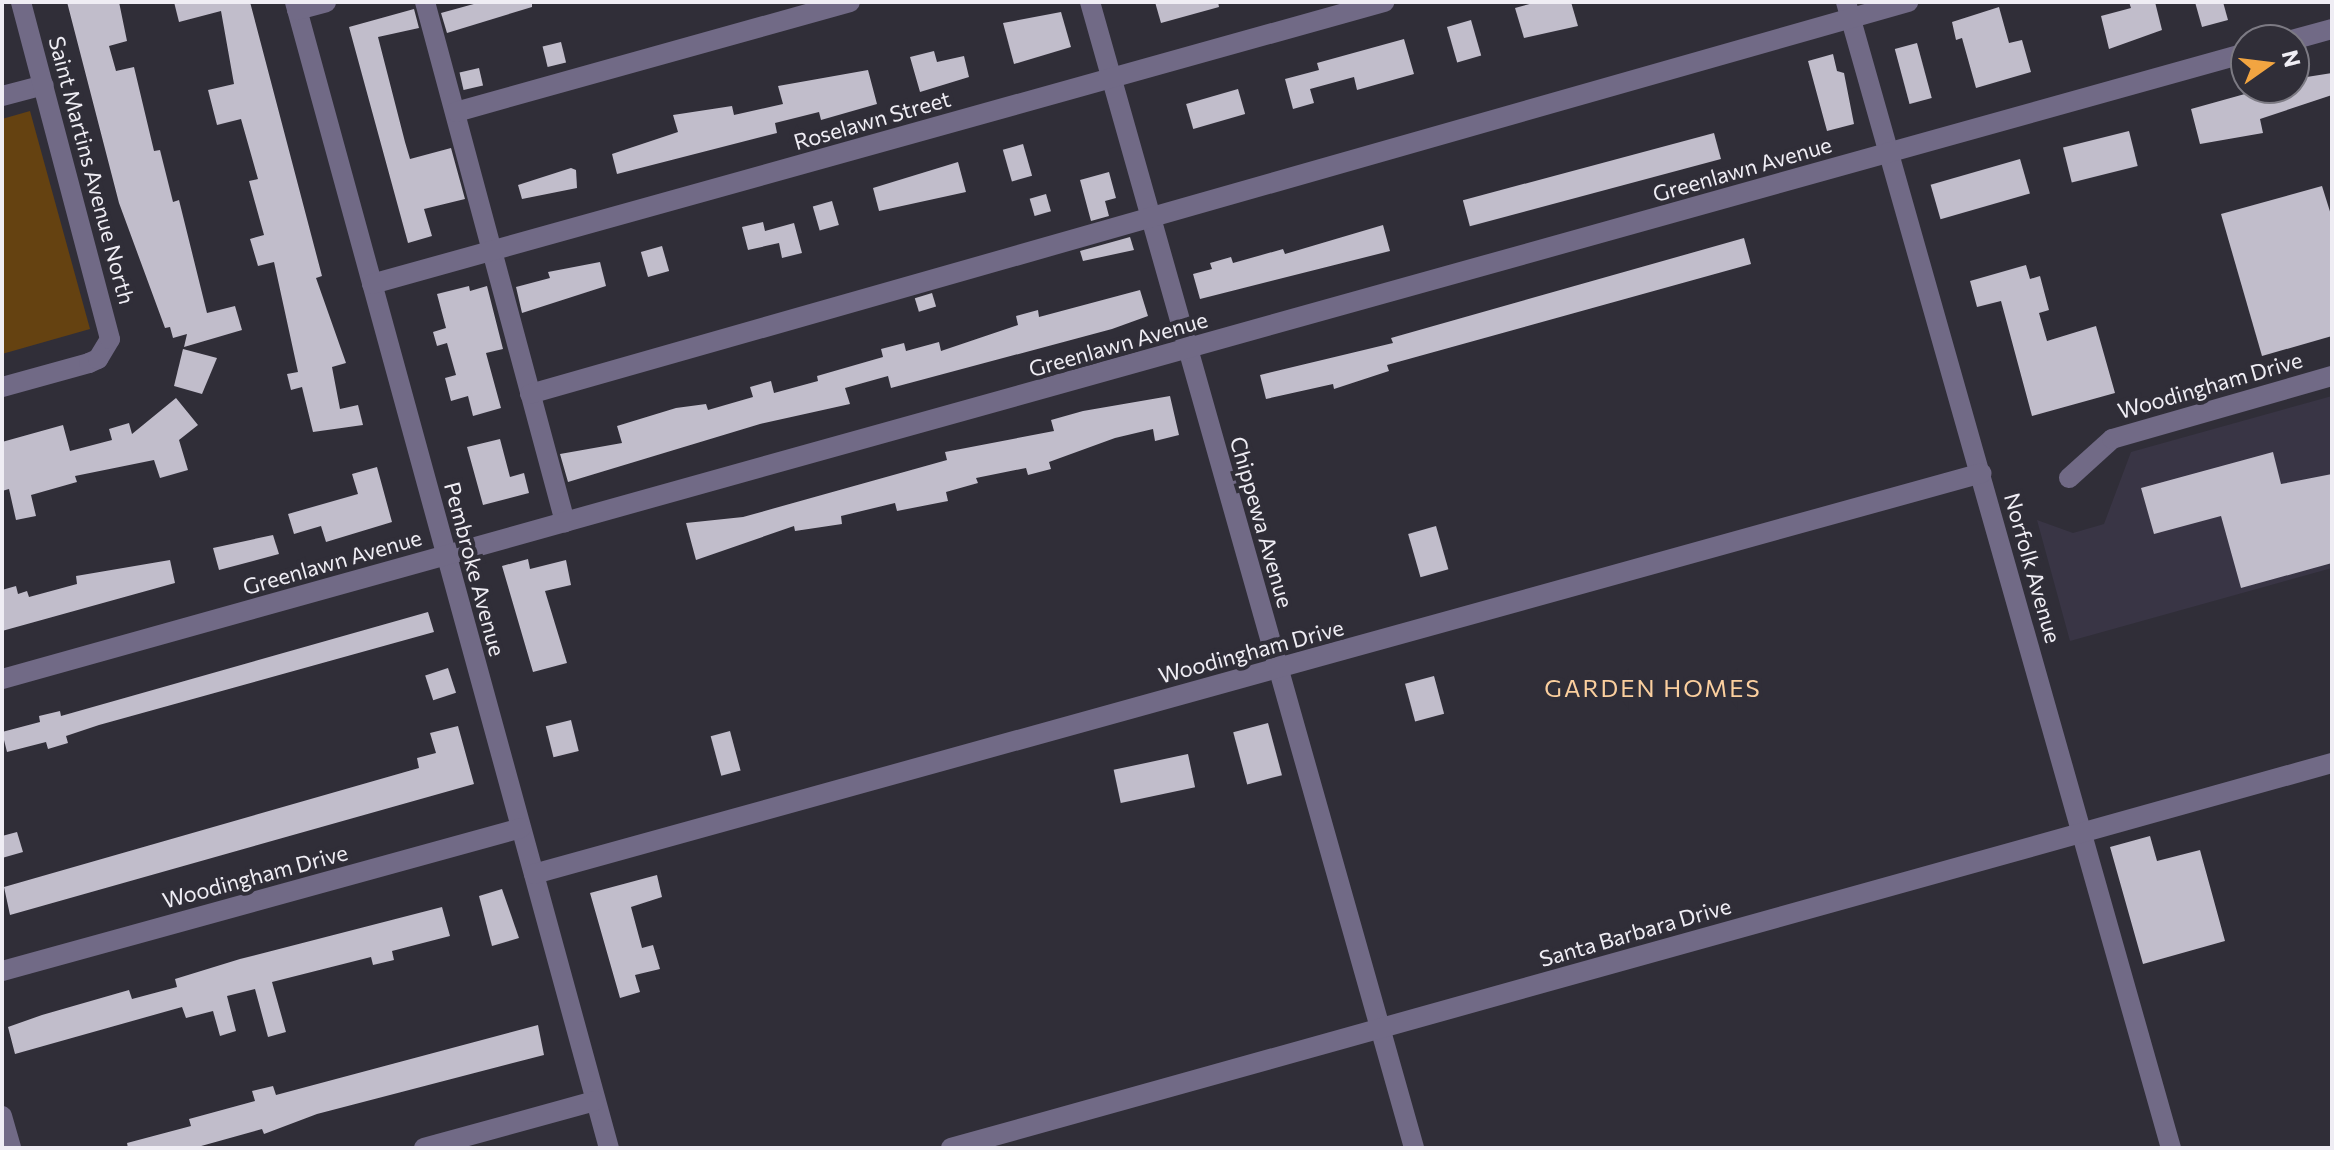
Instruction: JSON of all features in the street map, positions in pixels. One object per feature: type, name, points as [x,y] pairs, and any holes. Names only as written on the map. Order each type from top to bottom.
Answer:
[{"type":"street","name":"Saint Martins Avenue North","points":[[2,387],[89,363],[106,350],[110,326],[21,2]]},
{"type":"street","points":[[296,6],[326,2]]},
{"type":"street","points":[[425,2],[565,522]]},
{"type":"street","points":[[456,112],[850,2]]},
{"type":"street","name":"Chippewa Avenue","points":[[1090,2],[1414,1148]]},
{"type":"street","name":"Roselawn Street","points":[[372,284],[1384,2]]},
{"type":"street","points":[[530,394],[1848,10],[1908,2]]},
{"type":"street","name":"Pembroke Avenue","points":[[296,6],[609,1148]]},
{"type":"street","name":"Norfolk Avenue","points":[[1848,10],[1982,473],[2171,1148]]},
{"type":"street","points":[[2310,35],[2332,29]]},
{"type":"street","name":"Greenlawn Avenue","points":[[2,679],[2230,57]]},
{"type":"street","points":[[2,96],[44,85]]},
{"type":"street","name":"Woodingham Drive","points":[[2069,478],[2112,439],[2332,376]]},
{"type":"street","name":"Woodingham Drive","points":[[534,874],[1982,473]]},
{"type":"street","name":"Santa Barbara Drive","points":[[951,1148],[2332,763]]},
{"type":"street","name":"Woodingham Drive","points":[[2,971],[521,828]]},
{"type":"street","points":[[424,1148],[595,1101]]},
{"type":"street","points":[[2,1116],[11,1148]]},
{"type":"shaded area","points":[[30,111],[90,329],[2,354],[2,119]]},
{"type":"shaded area","points":[[2332,396],[2332,568],[2070,641],[2037,520],[2073,533],[2104,524],[2131,452]]},
{"type":"building","points":[[67,2],[119,2],[127,41],[109,46],[116,71],[134,67],[154,151],[160,150],[173,202],[179,200],[207,313],[235,306],[242,330],[184,347],[187,334],[173,338],[170,327],[165,328],[119,203]]},
{"type":"building","points":[[174,2],[250,2],[322,276],[316,278],[346,363],[332,367],[340,409],[358,405],[363,425],[313,432],[302,387],[291,390],[287,374],[298,372],[274,262],[258,266],[250,239],[264,235],[249,181],[258,179],[241,119],[217,125],[208,90],[234,84],[221,11],[179,22]]},
{"type":"building","points":[[481,2],[532,2],[532,7],[447,33],[441,13]]},
{"type":"building","points":[[1155,2],[1218,2],[1219,7],[1161,23]]},
{"type":"building","points":[[1537,2],[1571,2],[1578,26],[1524,38],[1515,8]]},
{"type":"building","points":[[2129,2],[2155,2],[2162,30],[2109,49],[2101,16],[2131,8]]},
{"type":"building","points":[[2195,2],[2223,2],[2228,20],[2202,27]]},
{"type":"building","points":[[1999,7],[2009,43],[2022,40],[2031,72],[1976,88],[1962,38],[1956,40],[1952,22]]},
{"type":"building","points":[[414,9],[419,28],[378,37],[405,142],[410,159],[451,148],[465,199],[424,209],[432,236],[408,243],[349,27]]},
{"type":"building","points":[[1061,12],[1071,47],[1014,64],[1003,23]]},
{"type":"building","points":[[1471,20],[1481,56],[1457,62],[1447,27]]},
{"type":"building","points":[[1404,39],[1414,74],[1357,90],[1354,77],[1310,89],[1314,103],[1293,109],[1285,79],[1319,70],[1317,63]]},
{"type":"building","points":[[561,42],[566,62],[548,67],[543,47]]},
{"type":"building","points":[[1917,43],[1932,98],[1910,104],[1895,49]]},
{"type":"building","points":[[934,51],[937,62],[964,56],[969,77],[920,92],[910,57]]},
{"type":"building","points":[[1833,54],[1837,71],[1844,73],[1854,124],[1827,131],[1808,61]]},
{"type":"building","points":[[479,68],[483,86],[464,90],[460,72]]},
{"type":"building","points":[[868,70],[877,104],[821,120],[819,112],[775,123],[777,133],[617,174],[612,154],[678,132],[673,115],[732,106],[734,115],[783,104],[778,86]]},
{"type":"building","points":[[2332,73],[2332,95],[2310,102],[2310,76]]},
{"type":"building","points":[[1238,89],[1245,114],[1193,129],[1186,104]]},
{"type":"building","points":[[2230,98],[2230,104],[2305,104],[2260,119],[2263,133],[2200,144],[2191,109]]},
{"type":"building","points":[[2129,131],[2138,166],[2072,182],[2063,147]]},
{"type":"building","points":[[1714,133],[1721,159],[1470,226],[1463,200]]},
{"type":"building","points":[[1023,144],[1032,176],[1012,182],[1003,150]]},
{"type":"building","points":[[2020,159],[2030,194],[1941,219],[1931,185]]},
{"type":"building","points":[[958,162],[966,192],[879,211],[873,188]]},
{"type":"building","points":[[571,168],[576,170],[577,188],[522,199],[518,185]]},
{"type":"building","points":[[1109,172],[1116,198],[1105,201],[1109,216],[1091,221],[1080,180]]},
{"type":"building","points":[[2322,186],[2332,218],[2332,336],[2262,356],[2221,214]]},
{"type":"building","points":[[1046,194],[1051,211],[1035,216],[1030,199]]},
{"type":"building","points":[[832,201],[839,225],[820,231],[813,207]]},
{"type":"building","points":[[763,222],[765,231],[794,223],[802,253],[782,258],[779,243],[748,250],[742,227]]},
{"type":"building","points":[[1383,225],[1390,251],[1200,299],[1193,274],[1212,269],[1210,263],[1231,257],[1233,263],[1283,249],[1285,254]]},
{"type":"building","points":[[1130,237],[1134,250],[1083,261],[1080,251]]},
{"type":"building","points":[[1744,238],[1751,264],[1387,365],[1389,371],[1334,389],[1333,384],[1266,399],[1260,375],[1393,343],[1391,338]]},
{"type":"building","points":[[662,246],[669,271],[648,277],[641,252]]},
{"type":"building","points":[[600,262],[606,286],[522,313],[516,287],[550,278],[548,272]]},
{"type":"building","points":[[2026,265],[2030,279],[2040,276],[2049,310],[2039,313],[2047,341],[2096,326],[2115,393],[2032,416],[2001,301],[1977,307],[1970,281]]},
{"type":"building","points":[[469,286],[470,291],[487,286],[503,349],[486,353],[501,408],[473,416],[468,396],[451,401],[445,378],[456,375],[447,343],[437,346],[433,332],[446,328],[437,294]]},
{"type":"building","points":[[1140,290],[1148,316],[1112,329],[891,388],[888,376],[845,388],[850,404],[760,424],[568,482],[560,454],[622,443],[617,426],[676,408],[706,404],[708,410],[753,397],[750,387],[771,381],[774,393],[818,381],[817,376],[883,357],[881,349],[904,343],[906,351],[939,342],[941,351],[1018,325],[1016,316],[1038,310],[1039,317]]},
{"type":"building","points":[[932,293],[936,306],[919,312],[915,298]]},
{"type":"building","points":[[183,349],[217,358],[202,394],[174,386]]},
{"type":"building","points":[[1170,396],[1179,435],[1155,441],[1153,429],[1115,438],[1049,462],[1051,469],[1028,475],[1026,468],[976,478],[978,483],[946,492],[948,501],[897,511],[895,503],[841,516],[842,524],[795,531],[794,526],[696,560],[686,523],[743,517],[947,460],[945,452],[1054,431],[1051,420],[1083,411]]},
{"type":"building","points":[[176,398],[198,425],[179,440],[188,470],[160,478],[154,460],[75,476],[77,482],[31,495],[36,516],[16,520],[9,489],[2,491],[2,442],[63,425],[70,451],[112,440],[109,429],[129,423],[132,434]]},
{"type":"building","points":[[500,439],[510,477],[524,473],[529,493],[483,505],[467,447]]},
{"type":"building","points":[[2273,452],[2281,484],[2332,474],[2332,563],[2241,588],[2221,516],[2154,534],[2141,488]]},
{"type":"building","points":[[377,467],[392,522],[326,542],[321,526],[294,534],[288,514],[358,494],[352,474]]},
{"type":"building","points":[[1436,526],[1448,569],[1421,577],[1408,534]]},
{"type":"building","points":[[273,535],[279,554],[219,570],[213,548]]},
{"type":"building","points":[[528,559],[530,569],[566,560],[571,585],[545,591],[567,663],[533,672],[502,566]]},
{"type":"building","points":[[170,560],[175,583],[2,631],[2,590],[16,586],[18,594],[27,591],[29,597],[77,584],[76,576]]},
{"type":"building","points":[[428,612],[434,632],[99,725],[66,736],[68,743],[48,749],[46,742],[7,752],[2,732],[40,722],[39,716],[60,711],[61,716]]},
{"type":"building","points":[[448,668],[456,693],[433,700],[425,675]]},
{"type":"building","points":[[1434,676],[1444,714],[1415,721],[1405,684]]},
{"type":"building","points":[[571,720],[579,751],[554,757],[546,726]]},
{"type":"building","points":[[1268,723],[1282,775],[1247,784],[1233,732]]},
{"type":"building","points":[[458,726],[474,784],[10,915],[4,887],[419,768],[417,758],[436,753],[430,733]]},
{"type":"building","points":[[730,731],[741,771],[721,776],[711,736]]},
{"type":"building","points":[[1188,754],[1195,787],[1121,803],[1114,770]]},
{"type":"building","points":[[17,832],[23,852],[2,858],[2,836]]},
{"type":"building","points":[[2150,836],[2157,861],[2200,850],[2225,941],[2143,964],[2110,847]]},
{"type":"building","points":[[657,875],[662,897],[631,907],[642,948],[653,945],[660,969],[635,975],[640,992],[620,998],[590,893]]},
{"type":"building","points":[[502,889],[519,938],[492,946],[479,896]]},
{"type":"building","points":[[442,907],[450,936],[392,951],[394,960],[373,965],[371,957],[272,982],[286,1032],[268,1037],[255,989],[227,996],[236,1031],[220,1036],[213,1011],[186,1018],[182,1007],[15,1054],[8,1027],[42,1015],[129,990],[132,999],[177,987],[175,979],[240,959]]},
{"type":"building","points":[[538,1025],[544,1055],[317,1114],[264,1134],[262,1129],[194,1148],[128,1148],[127,1143],[191,1126],[189,1119],[255,1101],[252,1091],[273,1086],[276,1095]]},
{"type":"district","name":"GARDEN HOMES","points":[[1653,688]]}]
